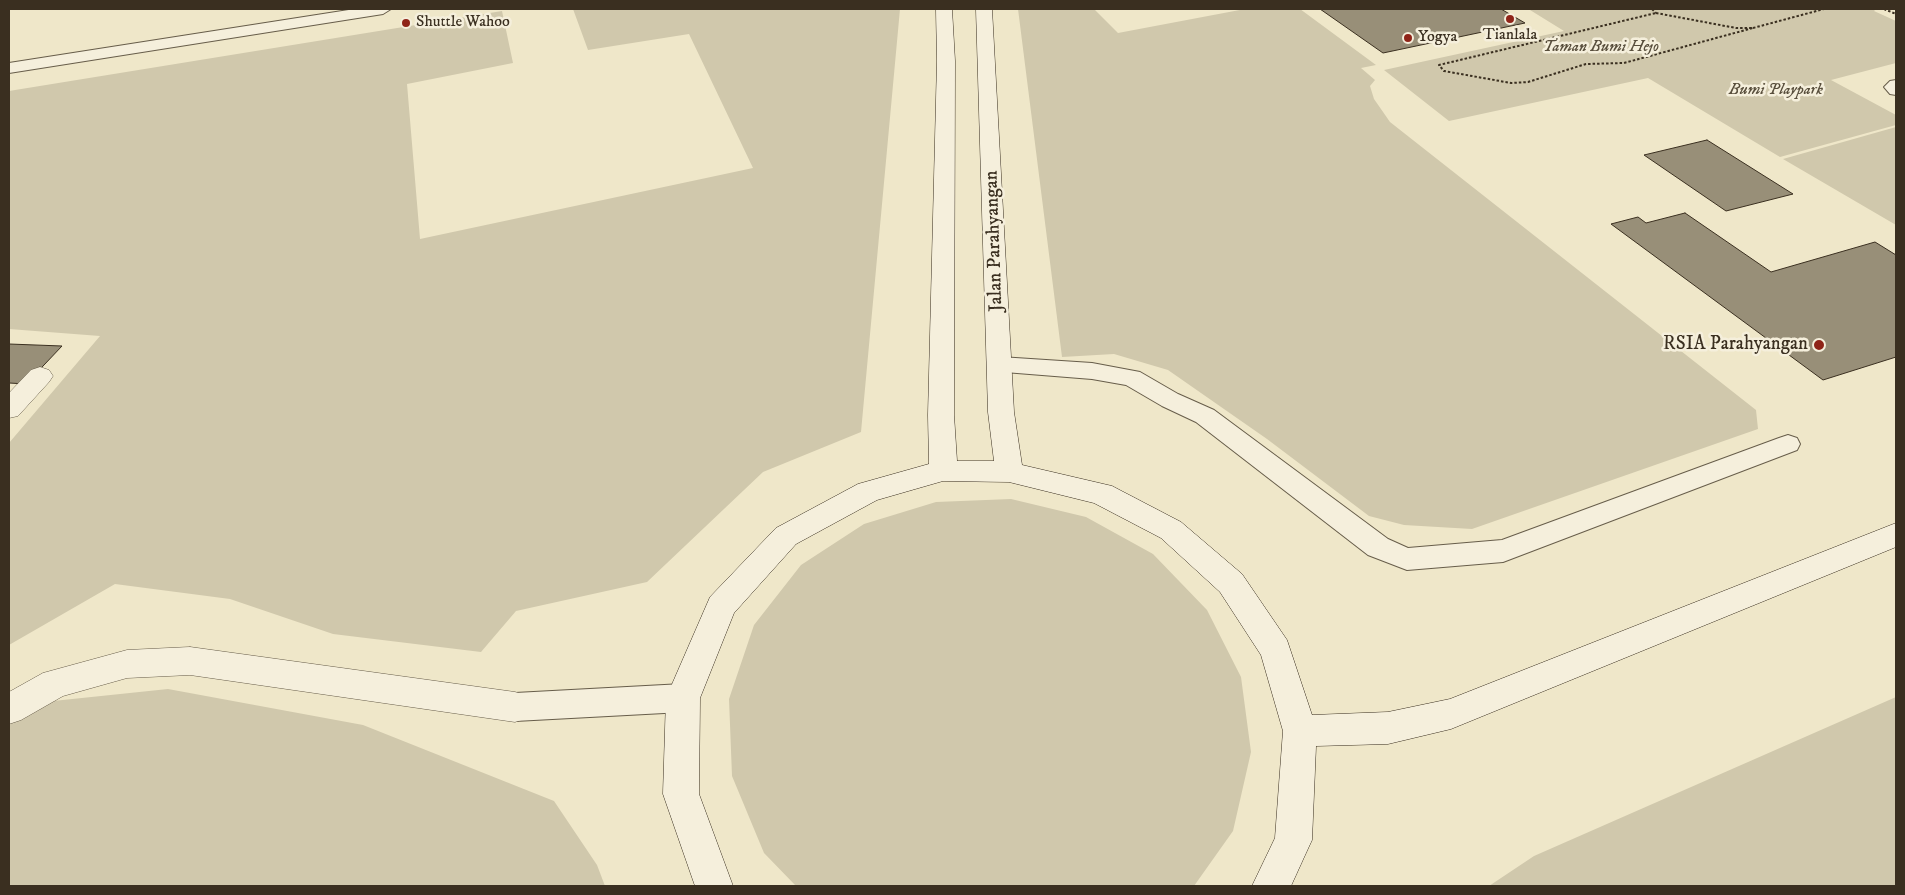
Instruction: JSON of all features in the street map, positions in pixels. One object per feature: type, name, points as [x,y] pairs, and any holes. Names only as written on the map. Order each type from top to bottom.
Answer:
[{"type":"main road","points":[[943,471],[941,415],[946,61],[944,9]]},
{"type":"main road","name":"Jalan Parahyangan","points":[[984,9],[1001,412],[1009,472]]},
{"type":"main road","points":[[9,409],[40,376]]},
{"type":"main road","points":[[714,886],[681,794],[682,698],[721,606],[786,536],[868,492],[943,471],[1009,472],[1102,494],[1172,530],[1231,583],[1276,650],[1300,731],[1293,840],[1270,886]]},
{"type":"main road","points":[[1300,731],[1388,728],[1451,714],[1896,535]]},
{"type":"main road","points":[[9,709],[55,683],[127,664],[190,661],[515,707]]},
{"type":"lane","points":[[9,68],[383,9]]},
{"type":"lane","points":[[1896,85],[1893,87],[1896,90]]},
{"type":"lane","points":[[1000,366],[1092,371],[1132,378],[1170,400],[1206,416],[1378,547],[1407,559],[1503,551],[1788,444]]},
{"type":"lane","points":[[515,707],[682,698]]},
{"type":"path","points":[[1652,9],[1656,13]]},
{"type":"path","points":[[1753,28],[1736,28],[1656,13],[1439,65],[1444,71],[1511,83],[1528,82],[1586,64],[1624,63],[1824,9]]},
{"type":"path","points":[[1884,9],[1896,14]]},
{"type":"green space","points":[[573,9],[900,9],[861,432],[763,472],[647,582],[516,611],[481,652],[333,634],[230,599],[115,584],[9,645],[9,443],[100,336],[9,329],[9,91],[502,11],[513,63],[407,84],[420,239],[753,168],[689,34],[588,50]]},
{"type":"green space","points":[[1018,9],[1094,9],[1118,33],[1245,9],[1300,9],[1376,65],[1361,68],[1375,80],[1370,86],[1374,99],[1390,122],[1756,410],[1758,429],[1472,529],[1404,525],[1369,516],[1267,439],[1168,370],[1114,354],[1062,357]]},
{"type":"green space","points":[[1876,9],[1874,11],[1896,21],[1896,63],[1831,80],[1896,115],[1896,125],[1780,157],[1648,78],[1449,121],[1384,70],[1564,31],[1530,10]]},
{"type":"green space","points":[[1896,127],[1896,225],[1783,159]]},
{"type":"green space","points":[[1011,499],[1086,517],[1153,554],[1207,610],[1241,677],[1251,752],[1233,831],[1194,886],[796,886],[764,853],[732,776],[729,699],[754,625],[801,565],[864,524],[936,502]]},
{"type":"green space","points":[[168,689],[363,725],[554,801],[597,865],[605,886],[9,886],[9,717],[34,703]]},
{"type":"green space","points":[[1896,697],[1896,886],[1489,886],[1534,856]]},
{"type":"building","name":"Yogya","points":[[1320,9],[1501,9],[1525,23],[1383,53]]},
{"type":"building","points":[[1707,140],[1793,194],[1726,211],[1644,155]]},
{"type":"building","points":[[1685,213],[1771,272],[1875,242],[1896,255],[1896,357],[1823,380],[1611,224],[1638,217],[1646,223]]},
{"type":"building","points":[[9,344],[62,346],[26,384],[9,383]]},
{"type":"place","name":"Tianlala","points":[[1510,19]]},
{"type":"place","name":"Shuttle Wahoo","points":[[406,23]]},
{"type":"place","name":"Yogya","points":[[1408,38]]},
{"type":"place","name":"RSIA Parahyangan","points":[[1819,345]]},
{"type":"park label","name":"Taman Bumi Hejo","points":[[1601,48]]},
{"type":"park label","name":"Bumi Playpark","points":[[1776,91]]}]
